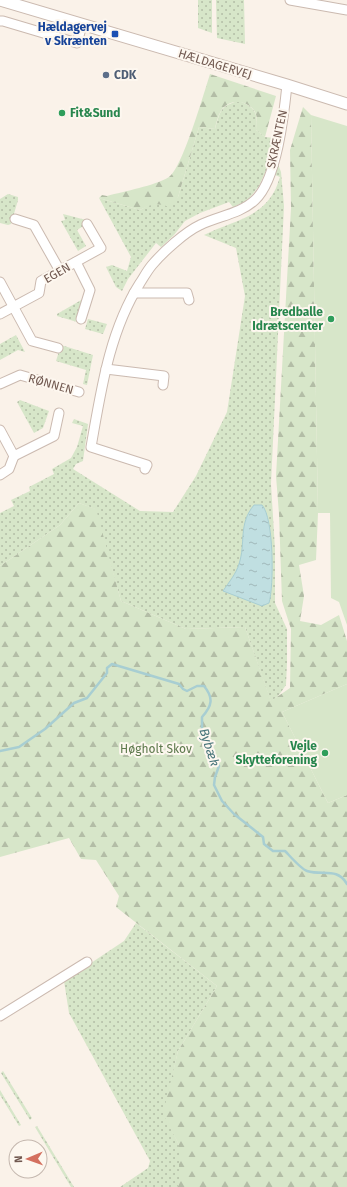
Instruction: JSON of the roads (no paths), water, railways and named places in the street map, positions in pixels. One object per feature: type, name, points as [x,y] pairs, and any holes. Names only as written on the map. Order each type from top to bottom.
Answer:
[{"type":"street","name":"HÆLDAGERVEJ","points":[[0,0],[347,104]]},
{"type":"street","points":[[290,0],[347,10]]},
{"type":"street","points":[[0,22],[3,21],[77,43],[82,25]]},
{"type":"street","name":"SKRÆNTEN","points":[[145,469],[147,465],[91,447],[106,369],[114,339],[124,312],[134,293],[150,267],[165,251],[199,225],[242,209],[255,200],[265,187],[272,170],[279,138],[287,85]]},
{"type":"street","points":[[14,219],[34,225],[60,271]]},
{"type":"street","points":[[76,262],[101,248],[87,224]]},
{"type":"street","name":"EGEN","points":[[0,314],[39,293],[41,281],[76,262],[90,290],[81,319]]},
{"type":"street","points":[[0,282],[32,341],[58,348]]},
{"type":"street","points":[[134,293],[187,293],[189,300]]},
{"type":"street","points":[[106,369],[164,376],[163,384]]},
{"type":"street","name":"RØNNEN","points":[[0,384],[20,375],[79,392]]},
{"type":"street","points":[[0,475],[9,469],[14,456],[54,436],[59,413]]},
{"type":"street","points":[[0,430],[14,456]]},
{"type":"street","points":[[0,1016],[87,962]]},
{"type":"water","points":[[254,505],[262,505],[266,512],[271,537],[271,594],[269,603],[262,606],[223,591],[238,568],[241,556],[244,526],[249,512]]},
{"type":"waterway","name":"Bybæk","points":[[0,751],[19,747],[45,729],[74,703],[87,698],[107,673],[107,668],[112,664],[179,684],[187,691],[197,686],[204,686],[209,694],[210,706],[202,717],[202,733],[219,766],[214,785],[222,801],[234,814],[263,837],[264,844],[273,851],[285,851],[305,870],[334,874],[343,879],[347,884]]},
{"type":"place","name":"Hældagervej v Skrænten","points":[[115,34]]},
{"type":"place","name":"CDK","points":[[106,75]]},
{"type":"place","name":"Fit&Sund","points":[[62,113]]},
{"type":"place","name":"Bredballe Idrætscenter","points":[[331,319]]},
{"type":"place","name":"Vejle Skytteforening","points":[[325,753]]},
{"type":"park label","name":"Høgholt Skov","points":[[156,749]]}]
